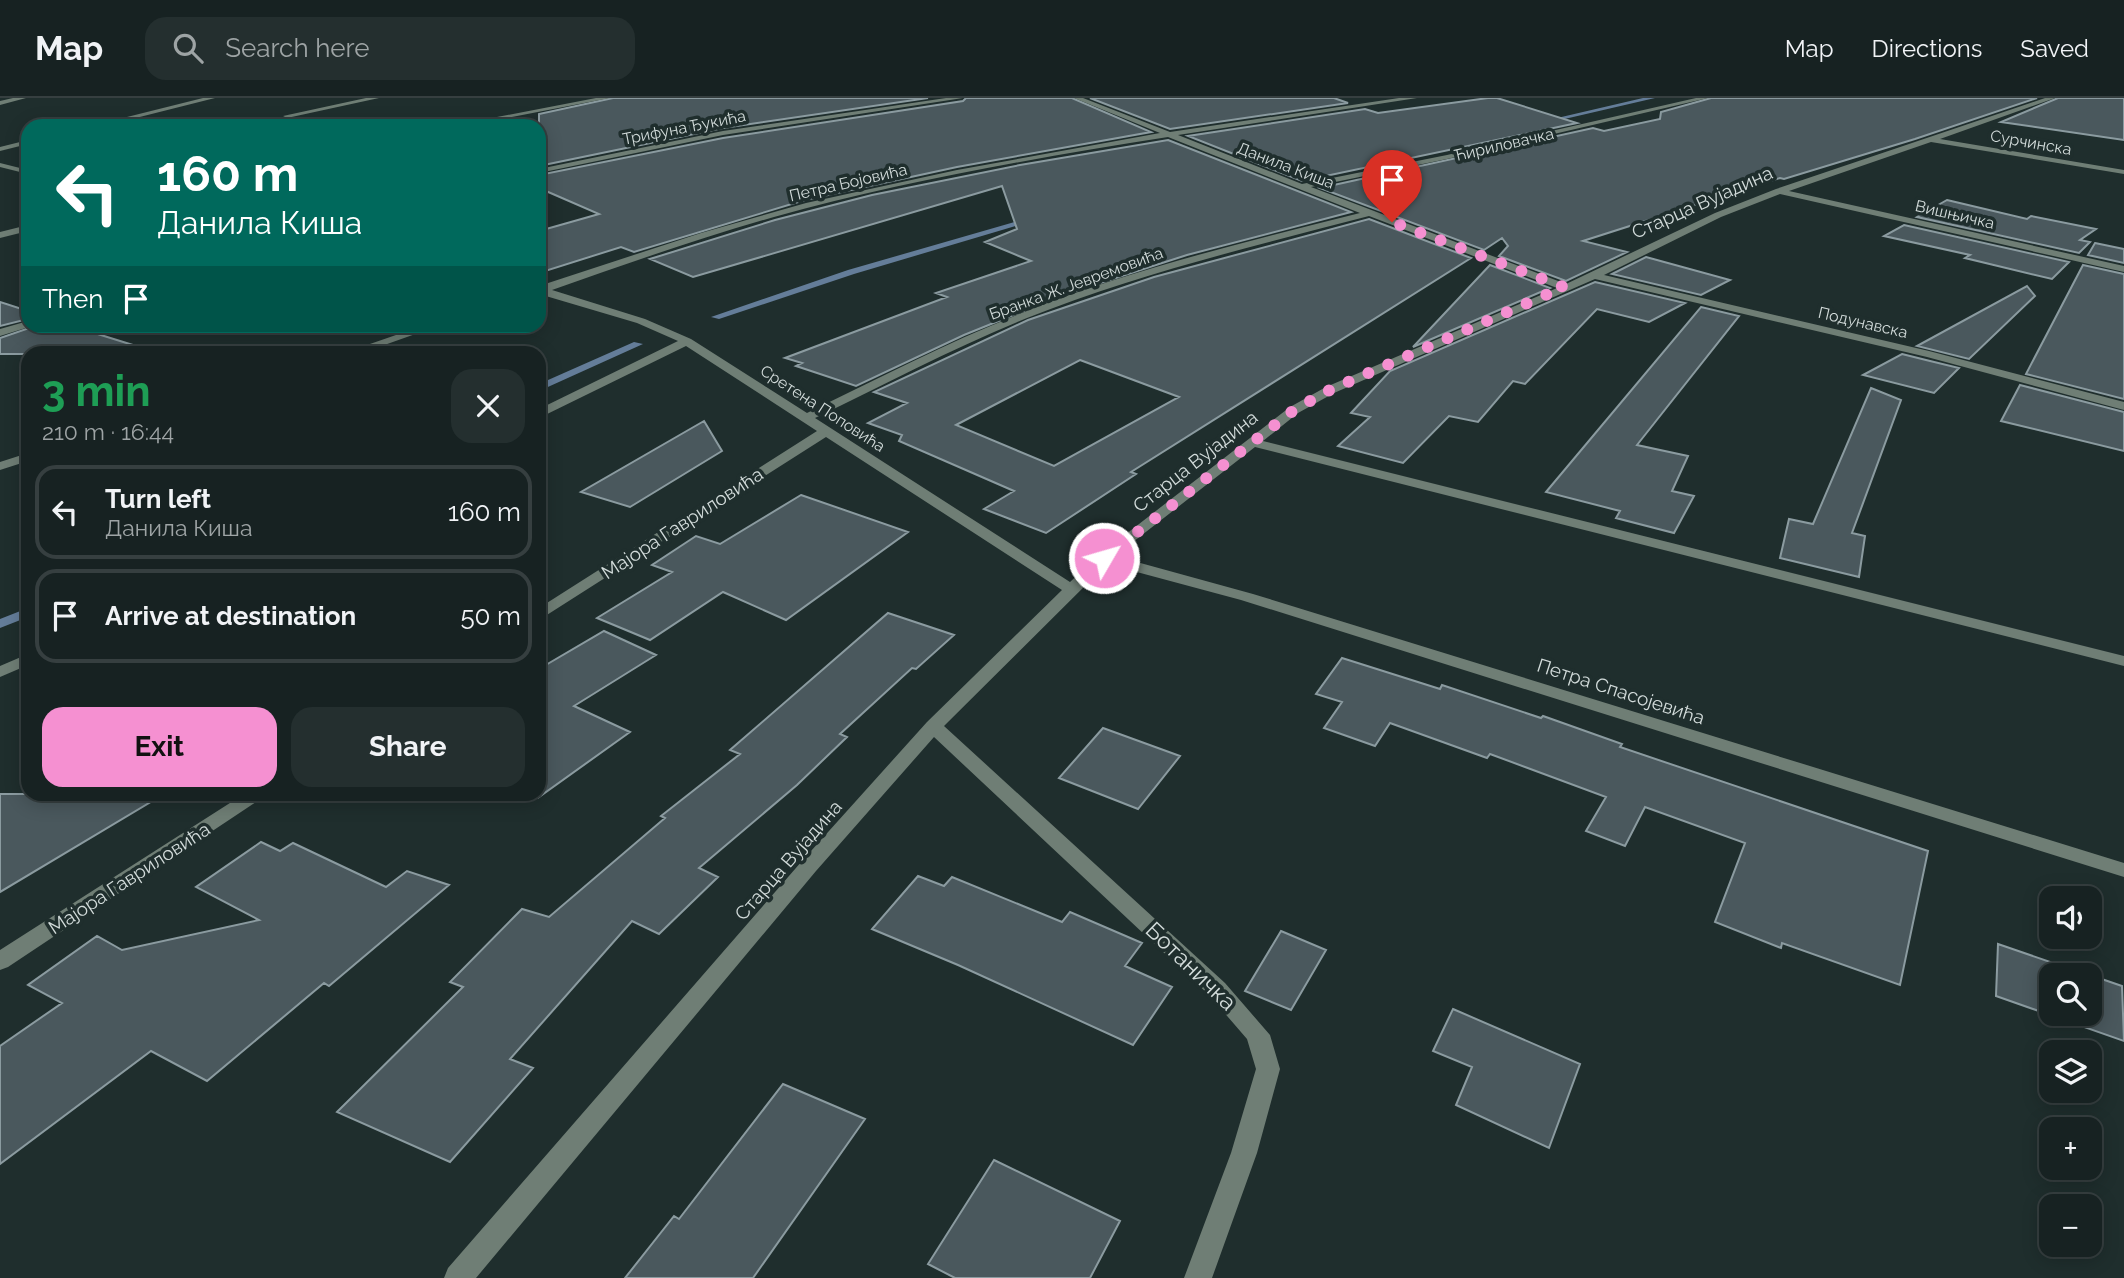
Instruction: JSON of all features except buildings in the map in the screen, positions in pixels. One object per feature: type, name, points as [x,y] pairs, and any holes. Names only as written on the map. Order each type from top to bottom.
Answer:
[{"type":"street","points":[[0,103],[23,98]]},
{"type":"street","points":[[124,119],[212,98]]},
{"type":"street","points":[[287,116],[376,98]]},
{"type":"street","points":[[492,119],[607,98]]},
{"type":"street","name":"Трифуна Ђукића","points":[[546,169],[723,133],[960,98]]},
{"type":"street","name":"Данила Киша","points":[[1077,98],[1564,287]]},
{"type":"street","name":"Петра Бојовића","points":[[546,288],[739,224],[805,206],[985,167],[1169,134],[1414,98]]},
{"type":"street","name":"Ћириловачка","points":[[1303,186],[1447,157],[1705,98]]},
{"type":"street","name":"Старца Вујадина","points":[[458,1278],[809,866],[933,726],[1104,558],[1294,410],[1330,390],[1594,276],[1718,215],[1779,191],[2051,98]]},
{"type":"street","name":"Сурчинска","points":[[1933,140],[2124,172]]},
{"type":"street","points":[[0,149],[21,144]]},
{"type":"street","points":[[0,166],[21,170]]},
{"type":"street","name":"Вишњичка","points":[[1779,191],[2124,269]]},
{"type":"street","name":"Бранка Ж. Јевремовића","points":[[806,418],[1023,316],[1104,286],[1194,258],[1370,212]]},
{"type":"street","points":[[0,236],[21,230]]},
{"type":"street","name":"Подунавска","points":[[1594,276],[1929,354],[2124,406]]},
{"type":"street","name":"Сретена Поповића","points":[[546,292],[641,321],[687,341],[1072,590]]},
{"type":"street","points":[[0,333],[21,326]]},
{"type":"street","points":[[371,346],[410,333]]},
{"type":"street","points":[[546,411],[687,341]]},
{"type":"street","name":"Мајора Гавриловића","points":[[546,610],[825,431]]},
{"type":"street","points":[[1252,442],[2124,661]]},
{"type":"street","points":[[0,466],[21,459]]},
{"type":"street","name":"Петра Спасојевића","points":[[1104,558],[1298,612],[2124,870]]},
{"type":"street","points":[[0,672],[21,662]]},
{"type":"street","name":"Ботаничка","points":[[933,726],[1217,989],[1258,1035],[1268,1069],[1244,1153],[1198,1278]]},
{"type":"street","name":"Мајора Гавриловића","points":[[0,961],[248,801]]},
{"type":"waterway","points":[[1543,122],[1652,98]]},
{"type":"waterway","points":[[716,317],[851,272],[1035,219]]},
{"type":"waterway","points":[[546,385],[638,344]]},
{"type":"waterway","points":[[0,624],[21,615]]},
{"type":"route","points":[[1104,558],[1294,410],[1330,390],[1564,287],[1392,222]]}]
